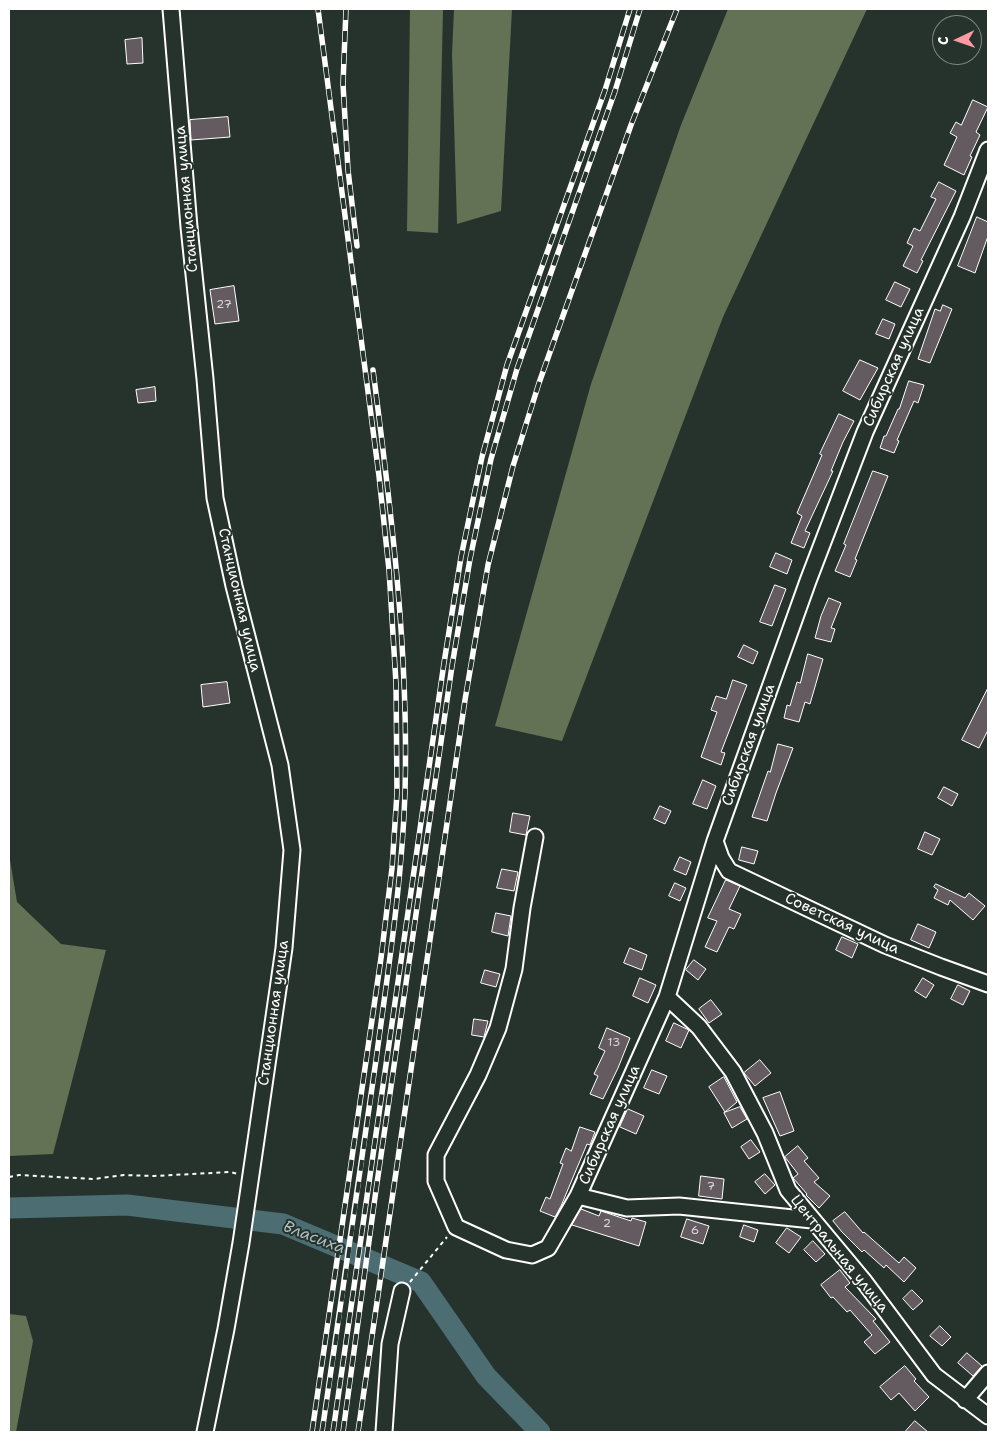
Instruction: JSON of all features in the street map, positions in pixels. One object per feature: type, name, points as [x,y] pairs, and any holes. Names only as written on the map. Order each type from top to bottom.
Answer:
[{"type":"street","name":"Станционная улица","points":[[171,9],[189,227],[215,498],[234,586],[280,765],[292,850],[284,948],[240,1243],[226,1330],[205,1432]]},
{"type":"street","name":"Сибирская улица","points":[[456,1228],[506,1250],[532,1255],[548,1248],[578,1196],[667,997],[715,841],[808,581],[865,432],[962,217],[988,150]]},
{"type":"street","points":[[456,1228],[436,1181],[436,1155],[478,1075],[498,1028],[514,969],[522,908],[535,837]]},
{"type":"street","name":"Советская улица","points":[[715,841],[721,858],[729,871],[885,945],[941,968],[988,984]]},
{"type":"street","name":"Центральная улица","points":[[667,997],[699,1027],[733,1072],[765,1133],[788,1190],[863,1280],[934,1375],[988,1416]]},
{"type":"street","points":[[578,1196],[627,1208],[679,1206],[812,1220]]},
{"type":"street","points":[[384,1432],[390,1344],[406,1286]]},
{"type":"street","points":[[965,1400],[988,1373]]},
{"type":"path","points":[[9,1177],[19,1175],[94,1179],[124,1175],[154,1176],[230,1172],[249,1182]]},
{"type":"path","points":[[406,1286],[456,1228]]},
{"type":"green space","points":[[410,9],[443,9],[438,233],[407,231]]},
{"type":"green space","points":[[454,9],[512,9],[501,211],[457,224],[452,54]]},
{"type":"green space","points":[[728,9],[867,9],[723,317],[562,741],[495,726],[591,384],[681,125]]},
{"type":"green space","points":[[9,854],[17,902],[61,944],[106,950],[53,1154],[9,1156]]},
{"type":"green space","points":[[9,1314],[26,1316],[33,1341],[16,1432],[9,1432]]},
{"type":"building","points":[[142,38],[143,63],[127,64],[125,40]]},
{"type":"building","points":[[973,100],[988,107],[976,132],[980,135],[964,175],[944,165],[957,137],[950,133],[956,122],[961,125]]},
{"type":"building","points":[[228,117],[230,137],[191,140],[190,120]]},
{"type":"building","points":[[939,182],[956,191],[921,260],[923,261],[917,273],[903,266],[913,246],[907,243],[914,228],[920,231],[936,199],[931,197]]},
{"type":"building","points":[[977,217],[988,222],[988,236],[975,273],[958,266]]},
{"type":"building","points":[[895,282],[910,289],[901,307],[886,300]]},
{"type":"building","points":[[234,286],[239,321],[215,324],[210,290]]},
{"type":"building","points":[[943,305],[952,309],[930,363],[918,359],[935,309],[940,311]]},
{"type":"building","points":[[883,319],[895,324],[889,339],[876,334]]},
{"type":"building","points":[[860,360],[878,368],[860,400],[843,391]]},
{"type":"building","points":[[909,381],[924,385],[918,403],[914,401],[897,440],[899,441],[894,453],[880,448],[884,436],[886,436],[899,409]]},
{"type":"building","points":[[155,387],[156,401],[138,403],[136,390]]},
{"type":"building","points":[[839,414],[854,421],[843,442],[831,471],[833,471],[805,531],[810,533],[804,548],[791,543],[802,516],[797,513],[822,455],[820,454]]},
{"type":"building","points":[[873,471],[888,476],[855,559],[857,560],[850,577],[835,571]]},
{"type":"building","points":[[776,553],[792,560],[787,574],[770,567]]},
{"type":"building","points":[[775,585],[786,589],[772,626],[760,622]]},
{"type":"building","points":[[829,598],[841,603],[831,628],[835,629],[831,642],[815,638],[821,616]]},
{"type":"building","points":[[744,645],[758,652],[753,664],[738,657]]},
{"type":"building","points":[[808,654],[823,659],[810,704],[805,702],[799,722],[784,718],[787,705],[790,706],[797,682],[800,683]]},
{"type":"building","points":[[733,680],[747,685],[721,752],[725,753],[721,765],[701,757],[717,712],[711,710],[716,696],[726,699]]},
{"type":"building","points":[[227,682],[230,703],[203,707],[201,685]]},
{"type":"building","points":[[988,688],[988,730],[979,748],[962,740]]},
{"type":"building","points":[[778,744],[793,748],[767,821],[752,817],[768,771],[770,772]]},
{"type":"building","points":[[703,780],[716,786],[707,809],[693,804]]},
{"type":"building","points":[[944,787],[958,794],[952,806],[938,798]]},
{"type":"building","points":[[660,806],[671,811],[665,824],[654,819]]},
{"type":"building","points":[[513,813],[530,816],[526,835],[510,832]]},
{"type":"building","points":[[925,832],[940,839],[932,855],[918,849]]},
{"type":"building","points":[[742,847],[758,851],[754,864],[739,860]]},
{"type":"building","points":[[680,857],[691,862],[686,875],[674,870]]},
{"type":"building","points":[[502,869],[518,872],[514,891],[497,888]]},
{"type":"building","points":[[726,880],[740,886],[729,909],[741,914],[734,929],[729,927],[717,952],[705,947],[717,921],[708,918]]},
{"type":"building","points":[[675,883],[686,888],[680,901],[669,896]]},
{"type":"building","points":[[936,884],[965,898],[969,893],[985,906],[973,920],[950,900],[948,905],[934,898],[938,890],[934,887]]},
{"type":"building","points":[[496,913],[511,916],[508,936],[492,932]]},
{"type":"building","points":[[918,924],[936,932],[929,948],[911,940]]},
{"type":"building","points":[[842,937],[858,944],[852,958],[836,950]]},
{"type":"building","points":[[630,948],[647,955],[642,970],[624,963]]},
{"type":"building","points":[[694,960],[706,969],[698,980],[686,970]]},
{"type":"building","points":[[485,970],[500,974],[496,987],[481,983]]},
{"type":"building","points":[[640,978],[656,985],[648,1003],[633,996]]},
{"type":"building","points":[[923,978],[934,985],[926,998],[915,991]]},
{"type":"building","points":[[958,985],[970,991],[963,1005],[951,999]]},
{"type":"building","points":[[711,1000],[722,1014],[709,1023],[699,1009]]},
{"type":"building","points":[[474,1019],[488,1021],[484,1037],[472,1035]]},
{"type":"building","points":[[674,1023],[689,1030],[681,1048],[666,1041]]},
{"type":"building","points":[[607,1028],[630,1038],[603,1099],[590,1094],[598,1076],[594,1074],[605,1051],[599,1048]]},
{"type":"building","points":[[760,1060],[771,1073],[755,1086],[744,1073]]},
{"type":"building","points":[[652,1070],[667,1076],[659,1094],[644,1088]]},
{"type":"building","points":[[724,1077],[737,1102],[725,1112],[709,1087]]},
{"type":"building","points":[[780,1092],[794,1131],[780,1136],[763,1098]]},
{"type":"building","points":[[740,1107],[747,1119],[732,1128],[724,1113]]},
{"type":"building","points":[[628,1109],[644,1116],[636,1134],[620,1127]]},
{"type":"building","points":[[580,1127],[595,1132],[590,1145],[587,1144],[555,1217],[540,1211],[546,1197],[550,1199],[563,1164],[560,1163],[566,1148],[571,1151]]},
{"type":"building","points":[[751,1140],[760,1152],[749,1159],[741,1147]]},
{"type":"building","points":[[798,1146],[808,1158],[804,1161],[819,1178],[814,1182],[830,1196],[819,1208],[793,1178],[798,1174],[785,1157]]},
{"type":"building","points":[[765,1174],[775,1185],[765,1194],[755,1182]]},
{"type":"building","points":[[701,1176],[724,1179],[722,1199],[699,1196]]},
{"type":"building","points":[[581,1209],[599,1216],[601,1211],[631,1221],[632,1218],[646,1222],[639,1246],[572,1225]]},
{"type":"building","points":[[845,1212],[863,1233],[899,1263],[904,1257],[916,1268],[904,1282],[886,1265],[884,1268],[864,1250],[862,1252],[842,1232],[833,1221]]},
{"type":"building","points":[[687,1219],[709,1226],[703,1244],[681,1237]]},
{"type":"building","points":[[744,1225],[758,1230],[754,1242],[740,1237]]},
{"type":"building","points":[[787,1228],[801,1237],[789,1253],[776,1243]]},
{"type":"building","points":[[813,1241],[825,1254],[816,1262],[804,1250]]},
{"type":"building","points":[[840,1270],[850,1283],[845,1287],[876,1319],[873,1321],[890,1342],[875,1354],[864,1342],[872,1335],[850,1310],[847,1312],[833,1297],[831,1298],[821,1285]]},
{"type":"building","points":[[912,1290],[923,1301],[913,1310],[903,1299]]},
{"type":"building","points":[[940,1326],[951,1337],[942,1346],[930,1336]]},
{"type":"building","points":[[967,1353],[982,1366],[973,1376],[958,1363]]},
{"type":"building","points":[[905,1366],[916,1379],[914,1381],[929,1397],[915,1411],[899,1393],[891,1400],[880,1387]]},
{"type":"building","points":[[915,1421],[928,1432],[905,1432]]},
{"type":"waterway","name":"Власиха","points":[[9,1208],[127,1205],[283,1224],[421,1282],[486,1376],[540,1432]]},
{"type":"railway","points":[[312,1432],[381,958],[392,868],[397,793],[396,683],[389,570],[379,476],[318,9]]},
{"type":"railway","points":[[346,9],[343,84],[348,170],[357,246]]},
{"type":"railway","points":[[333,1432],[461,557],[482,457],[507,365],[605,90],[630,9]]},
{"type":"railway","points":[[343,1432],[452,666],[470,559],[491,459],[517,369],[615,91],[640,9]]},
{"type":"railway","points":[[358,1432],[465,700],[488,565],[513,466],[539,383],[631,125],[677,9]]},
{"type":"railway","points":[[322,1432],[390,960],[401,860],[405,793],[406,740],[397,581],[373,370]]}]
